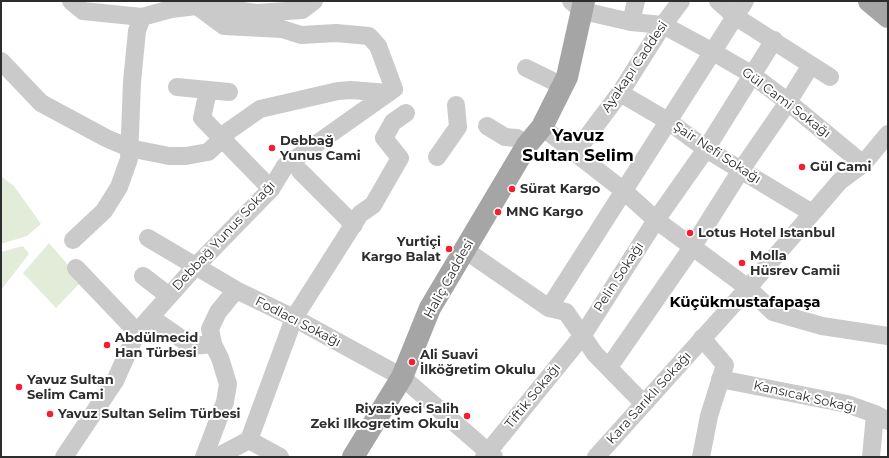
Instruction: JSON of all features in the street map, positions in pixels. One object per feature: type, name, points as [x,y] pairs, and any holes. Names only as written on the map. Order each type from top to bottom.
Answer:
[{"type":"main road","points":[[869,1],[888,17]]},
{"type":"main road","name":"Haliç Caddesi","points":[[353,457],[402,377],[430,308],[527,145],[542,126],[563,86],[567,77],[579,4]]},
{"type":"street","points":[[71,1],[83,11],[142,17],[171,9],[197,6],[209,6],[256,13],[302,10],[314,1]]},
{"type":"street","points":[[631,22],[636,1]]},
{"type":"street","name":"Ayakapı Caddesi","points":[[575,153],[620,93],[663,25],[681,1]]},
{"type":"street","points":[[718,1],[736,17],[830,77]]},
{"type":"street","points":[[549,308],[745,1]]},
{"type":"street","points":[[579,4],[631,22],[663,25]]},
{"type":"street","points":[[1,61],[41,103],[106,138],[129,148],[169,156],[186,156],[208,152],[260,109],[338,91],[391,91],[378,46],[368,36],[336,33],[301,35],[282,29],[224,26],[197,6]]},
{"type":"street","points":[[73,240],[104,211],[118,186],[129,159],[132,82],[137,31],[142,17]]},
{"type":"street","name":"Gül Cami Sokağı","points":[[663,25],[751,74],[788,102],[863,164]]},
{"type":"street","name":"Pelin Sokağı","points":[[582,335],[656,220],[706,149],[751,74],[774,40]]},
{"type":"street","points":[[609,367],[693,246],[741,170],[788,102],[811,65]]},
{"type":"street","points":[[526,68],[563,86]]},
{"type":"street","points":[[177,87],[229,92]]},
{"type":"street","points":[[208,91],[202,118],[271,189]]},
{"type":"street","name":"Debbağ Yunus Sokağı","points":[[68,456],[115,381],[137,332],[150,317],[195,267],[271,189],[285,166],[391,91]]},
{"type":"street","name":"Şair Nefi Sokağı","points":[[620,93],[668,121],[706,149],[812,214]]},
{"type":"street","points":[[437,157],[458,127],[456,105]]},
{"type":"street","points":[[217,457],[249,440],[276,371],[294,318],[360,214],[373,205],[400,158],[384,138],[393,122],[406,113]]},
{"type":"street","points":[[487,126],[505,137],[517,138],[527,145]]},
{"type":"street","points":[[542,126],[624,191],[656,220],[748,288],[773,312],[822,326],[887,334]]},
{"type":"street","name":"Kara Sarıklı Sokağı","points":[[600,455],[702,338],[748,288],[840,181],[863,164],[888,134]]},
{"type":"street","points":[[300,171],[354,224]]},
{"type":"street","name":"Fodlacı Sokağı","points":[[148,238],[236,290],[294,318],[402,377],[489,455]]},
{"type":"street","points":[[465,250],[549,308],[566,312],[595,354],[644,404]]},
{"type":"street","points":[[76,268],[137,332]]},
{"type":"street","points":[[143,276],[169,296]]},
{"type":"street","points":[[204,457],[225,402],[228,384],[220,358],[213,344],[210,329],[218,312],[236,290]]},
{"type":"street","points":[[150,317],[192,346],[213,344]]},
{"type":"street","name":"Tiftik Sokağı","points":[[489,455],[582,335]]},
{"type":"street","points":[[701,457],[708,416],[725,365],[702,338]]},
{"type":"street","name":"Kansıcak Sokağı","points":[[720,379],[847,404],[882,418]]},
{"type":"street","points":[[871,457],[882,418]]},
{"type":"street","points":[[249,440],[280,457]]},
{"type":"green space","points":[[1,176],[14,186],[41,224],[27,236],[1,244]]},
{"type":"green space","points":[[49,243],[82,281],[56,308],[23,273]]},
{"type":"green space","points":[[23,246],[29,254],[1,290],[1,252]]},
{"type":"place","name":"Debbağ Yunus Cami","points":[[272,148]]},
{"type":"place","name":"Gül Cami","points":[[802,167]]},
{"type":"place","name":"Sürat Kargo","points":[[512,189]]},
{"type":"place","name":"MNG Kargo","points":[[498,212]]},
{"type":"place","name":"Lotus Hotel Istanbul","points":[[690,233]]},
{"type":"place","name":"Yurtiçi Kargo Balat","points":[[449,249]]},
{"type":"place","name":"Molla Hüsrev Camii","points":[[742,263]]},
{"type":"place","name":"Abdülmecid Han Türbesi","points":[[107,345]]},
{"type":"place","name":"Ali Suavi İlköğretim Okulu","points":[[412,362]]},
{"type":"place","name":"Yavuz Sultan Selim Cami","points":[[19,387]]},
{"type":"place","name":"Yavuz Sultan Selim Türbesi","points":[[50,414]]},
{"type":"place","name":"Riyaziyeci Salih Zeki Ilkogretim Okulu","points":[[467,416]]},
{"type":"district","name":"Yavuz Sultan Selim","points":[[578,146]]},
{"type":"district","name":"Küçükmustafapaşa","points":[[745,303]]}]
